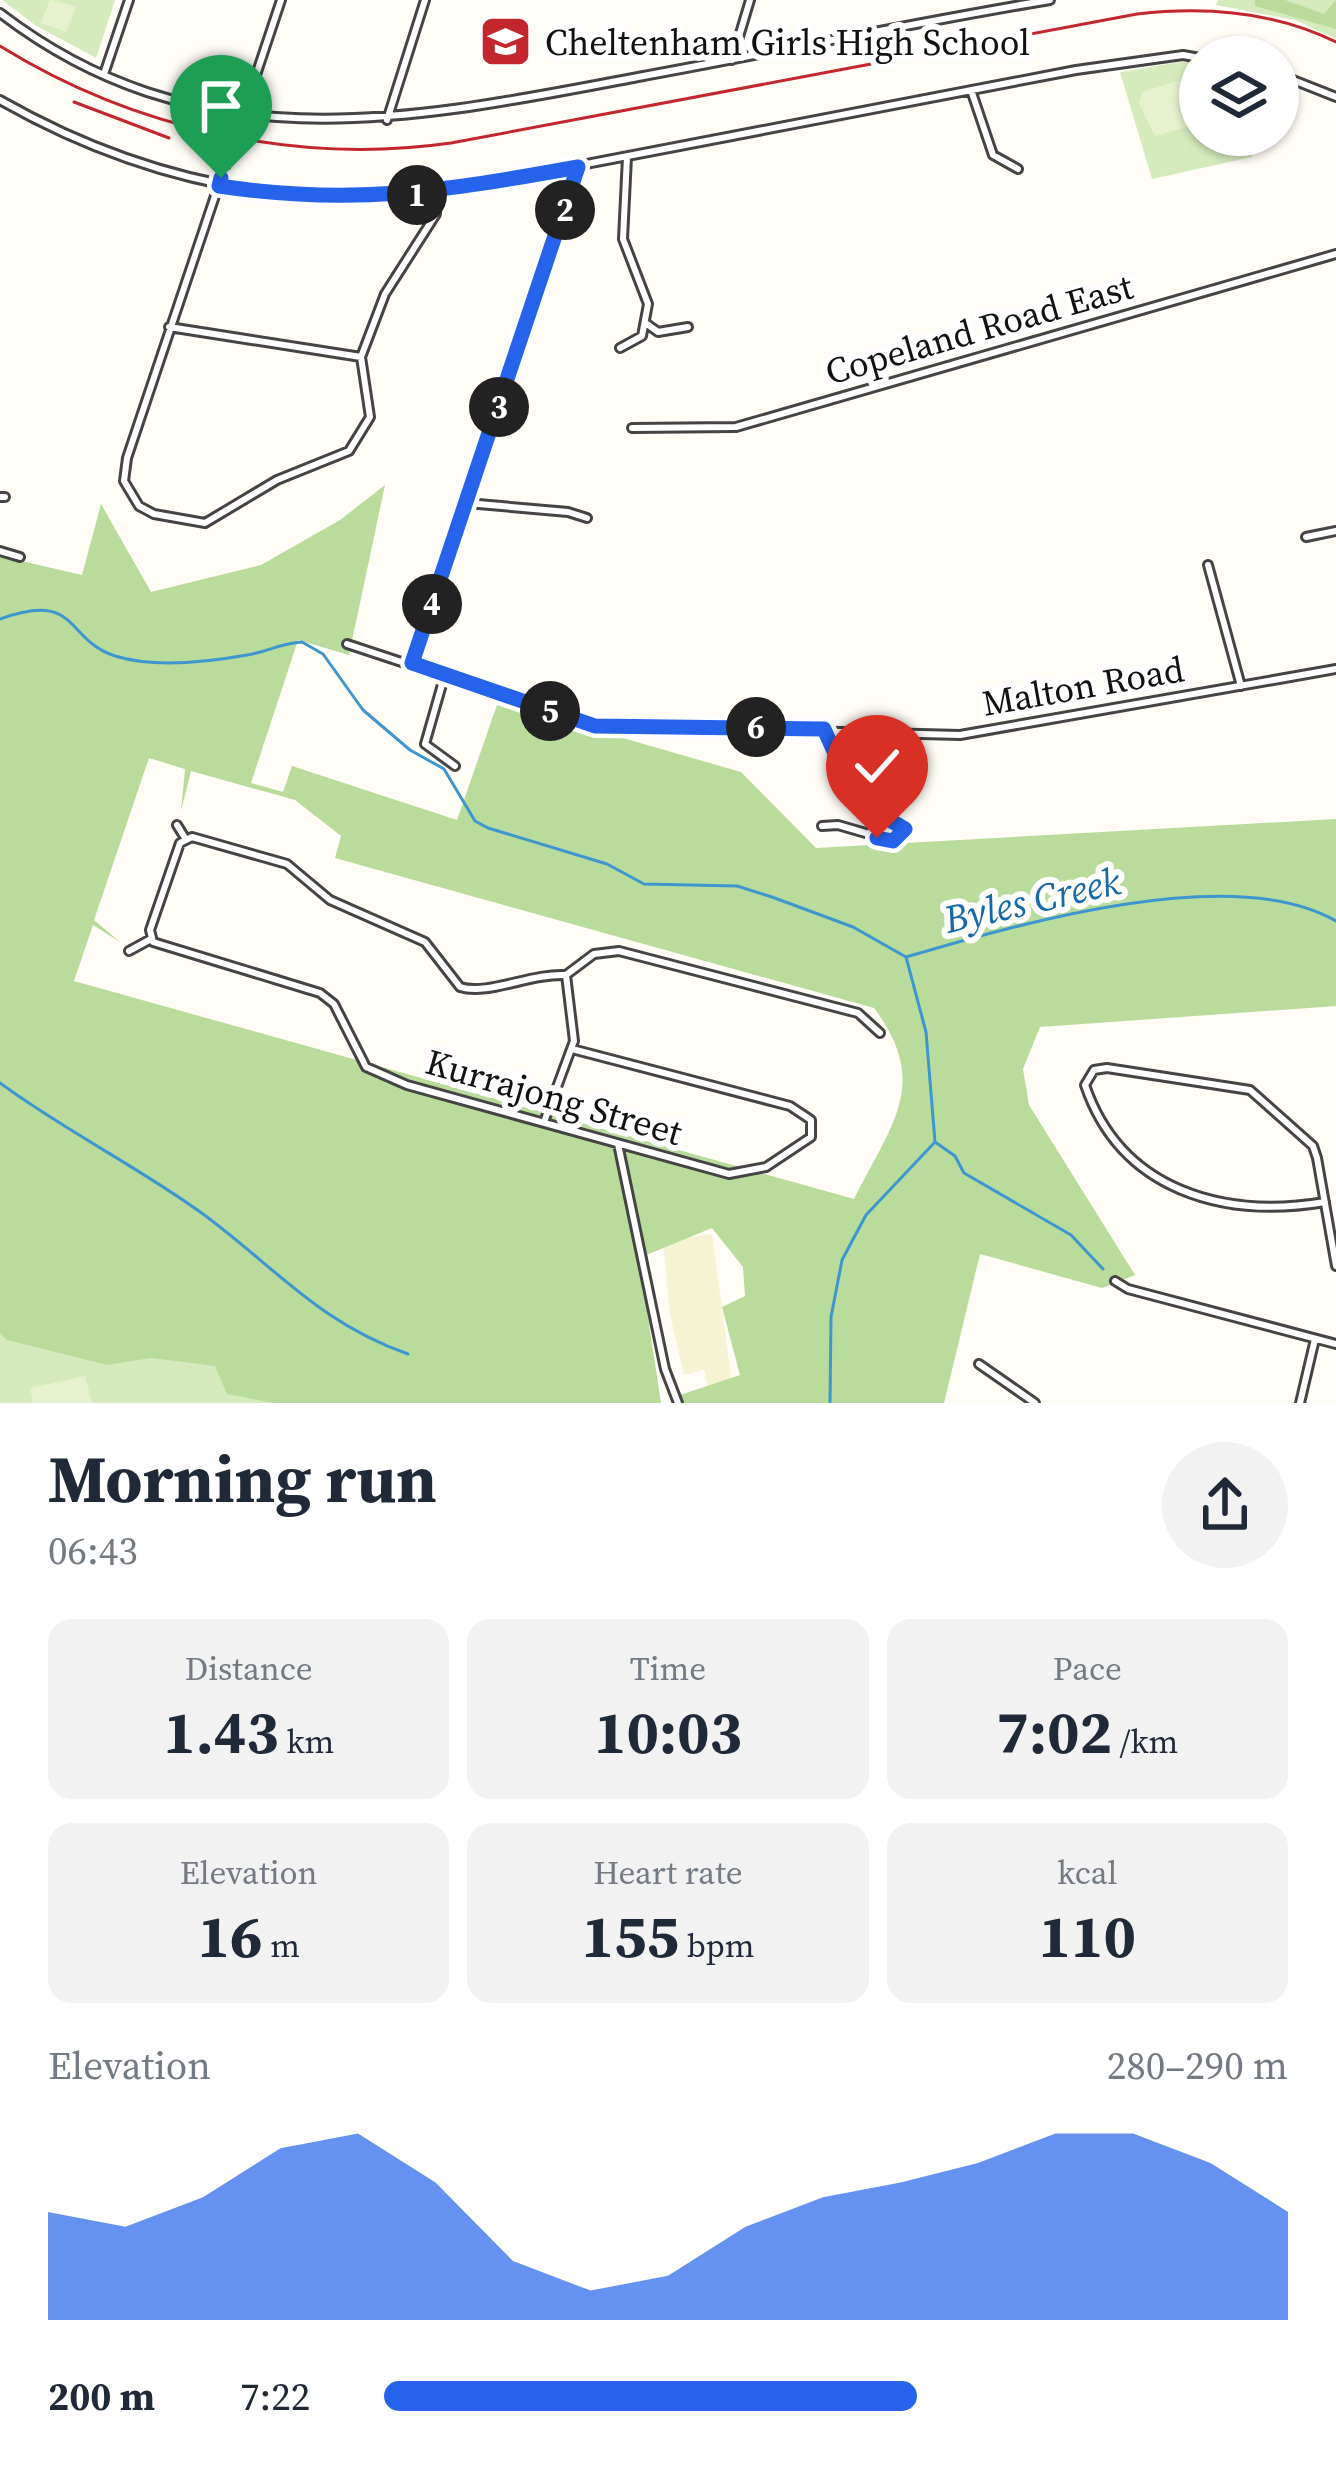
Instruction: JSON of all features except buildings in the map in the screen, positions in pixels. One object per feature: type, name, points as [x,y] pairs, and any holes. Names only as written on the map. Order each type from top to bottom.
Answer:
[{"type":"street","points":[[104,74],[129,0]]},
{"type":"street","points":[[281,0],[125,466],[132,497],[154,514],[214,521],[277,480],[349,451],[370,417],[361,357],[385,294],[436,214],[435,193]]},
{"type":"street","points":[[387,120],[425,0]]},
{"type":"street","points":[[731,60],[750,0]]},
{"type":"street","points":[[0,14],[104,74],[163,97],[243,116],[387,120],[1050,0]]},
{"type":"street","points":[[0,100],[70,140],[219,186],[316,199],[435,193],[1076,70],[1179,57]]},
{"type":"street","points":[[1299,82],[1336,97]]},
{"type":"street","points":[[971,90],[993,155],[1018,169]]},
{"type":"street","points":[[620,349],[640,338],[646,324],[646,296],[623,239],[627,157]]},
{"type":"street","points":[[412,663],[578,167]]},
{"type":"street","name":"Copeland Road East","points":[[632,428],[736,428],[1336,254]]},
{"type":"street","points":[[646,324],[658,332],[688,327]]},
{"type":"street","points":[[169,327],[361,357]]},
{"type":"street","points":[[467,503],[587,518]]},
{"type":"street","points":[[1306,537],[1336,531]]},
{"type":"street","points":[[0,551],[20,556]]},
{"type":"street","points":[[1208,565],[1241,686]]},
{"type":"street","name":"Malton Road","points":[[347,644],[595,726],[960,735],[1336,669]]},
{"type":"street","points":[[445,674],[425,744],[430,753],[455,766]]},
{"type":"street","points":[[822,826],[838,825],[893,841],[905,829],[871,809],[851,789],[824,729]]},
{"type":"street","points":[[177,824],[185,838],[287,864],[331,900],[425,942],[460,987],[480,991],[535,974],[566,975],[594,954],[619,951],[858,1013],[880,1033]]},
{"type":"street","points":[[129,951],[151,939],[150,930],[185,838]]},
{"type":"street","name":"Kurrajong Street","points":[[151,939],[319,992],[334,1004],[366,1066],[406,1084],[729,1174],[776,1162],[812,1137],[811,1120],[790,1106],[572,1049]]},
{"type":"street","points":[[544,1122],[572,1049],[566,975]]},
{"type":"street","points":[[1325,1202],[1274,1210],[1156,1181],[1136,1168],[1084,1085],[1094,1070],[1107,1068],[1250,1090],[1312,1146],[1325,1202],[1336,1266]]},
{"type":"street","points":[[618,1142],[665,1369],[678,1403]]},
{"type":"street","points":[[1114,1281],[1128,1289],[1336,1344]]},
{"type":"street","points":[[1300,1403],[1315,1339]]},
{"type":"street","points":[[979,1364],[1036,1403]]},
{"type":"shaded area","points":[[712,1234],[732,1383],[708,1388],[704,1370],[684,1375],[670,1315],[663,1241]]},
{"type":"green space","points":[[2,0],[115,0],[96,58],[35,25]]},
{"type":"green space","points":[[50,0],[76,6],[66,32],[41,23]]},
{"type":"green space","points":[[1218,0],[1336,0],[1336,39],[1295,20],[1216,5]]},
{"type":"green space","points":[[1255,0],[1285,0],[1324,14],[1336,0],[1336,29],[1255,6]]},
{"type":"green space","points":[[1179,62],[1179,156],[1252,157],[1152,179],[1120,72]]},
{"type":"green space","points":[[1179,81],[1179,129],[1155,136],[1139,103],[1142,92]]},
{"type":"green space","points":[[385,485],[349,655],[298,640],[251,783],[283,792],[292,766],[457,820],[498,702],[741,772],[816,848],[1336,819],[1336,1006],[1040,1027],[1023,1069],[1029,1105],[1135,1275],[1102,1288],[980,1254],[944,1403],[683,1403],[680,1395],[740,1375],[722,1307],[745,1296],[743,1267],[712,1228],[639,1258],[661,1403],[274,1403],[227,1394],[215,1366],[151,1358],[107,1365],[7,1340],[0,1333],[0,556],[82,575],[101,504],[151,592],[261,565],[340,520]],"holes":[[[149,758],[185,769],[181,811],[191,771],[295,800],[341,836],[335,858],[874,1008],[891,1035],[902,1082],[892,1126],[854,1199],[74,981],[93,925],[120,942],[94,920]]]},
{"type":"green space","points":[[0,1267],[338,1403],[0,1403]]},
{"type":"green space","points":[[85,1376],[92,1403],[33,1403],[30,1388]]},
{"type":"waterway","name":"Byles Creek","points":[[0,619],[44,610],[58,614],[99,649],[147,662],[215,660],[302,642],[323,654],[363,710],[410,750],[444,769],[475,821],[488,828],[607,864],[644,884],[737,886],[853,927],[906,957],[1063,916],[1183,898],[1241,897],[1292,904],[1336,921]]},
{"type":"waterway","points":[[830,1403],[831,1317],[842,1260],[866,1215],[935,1142],[926,1032],[906,957]]},
{"type":"waterway","points":[[0,1083],[203,1214],[323,1310],[408,1354]]},
{"type":"waterway","points":[[935,1142],[955,1156],[964,1173],[1071,1235],[1103,1269]]},
{"type":"railway","points":[[0,46],[105,99],[218,134],[334,149],[393,149],[451,143],[1137,14],[1239,13],[1288,23],[1336,42]]},
{"type":"railway","points":[[74,102],[169,138]]},
{"type":"place","name":"Cheltenham Girls High School","points":[[506,42]]},
{"type":"route","points":[[221,178],[219,186],[252,193],[354,199],[435,193],[578,167],[412,663],[595,726],[824,729],[825,740],[851,789],[871,809],[900,821],[905,829],[893,841],[877,838]]}]
